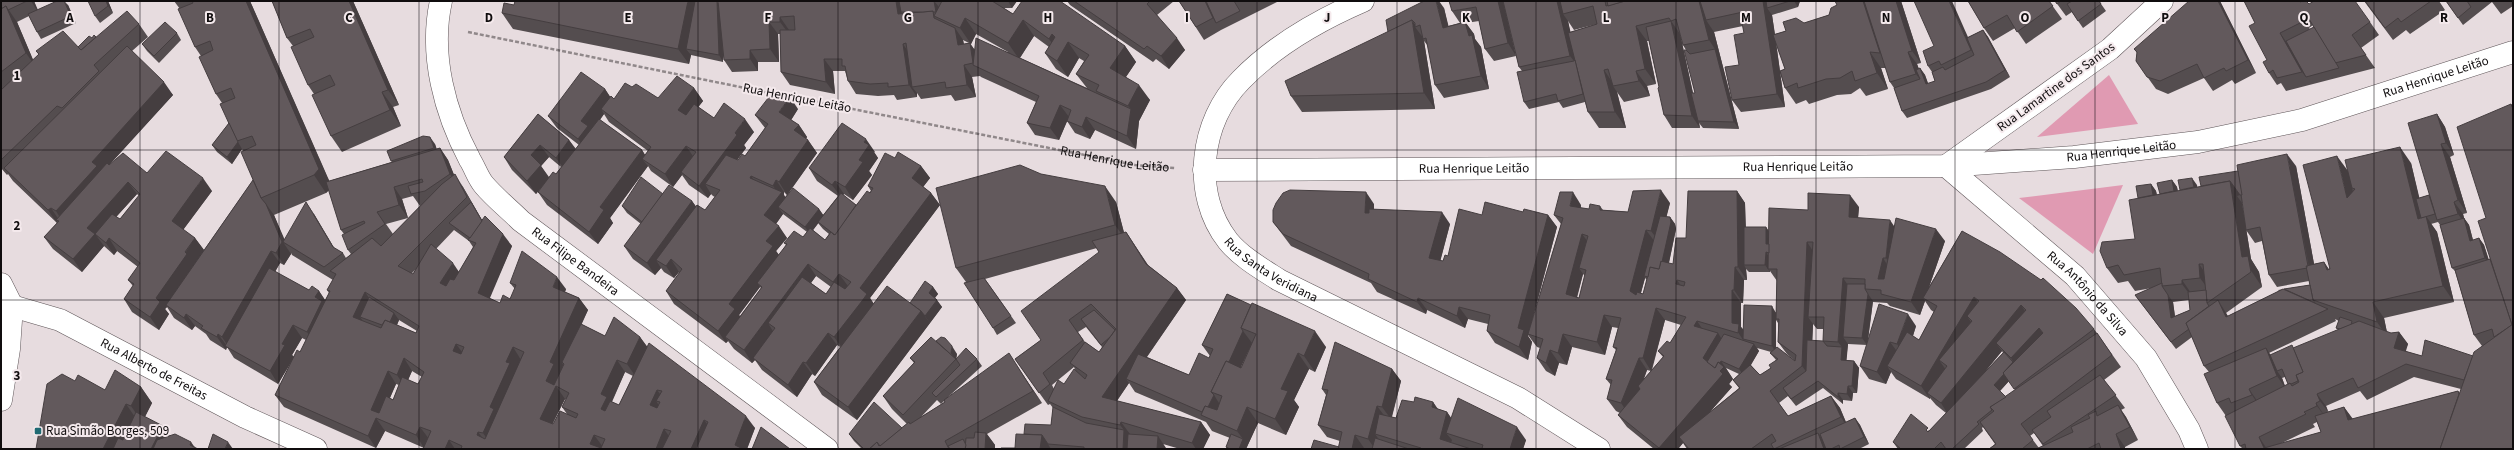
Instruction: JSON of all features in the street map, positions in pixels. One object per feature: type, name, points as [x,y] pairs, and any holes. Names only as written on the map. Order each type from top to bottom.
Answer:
[{"type":"street","name":"Rua Filipe Bandeira","points":[[442,1],[436,24],[437,53],[444,92],[456,134],[483,184],[521,221],[827,449]]},
{"type":"street","name":"Rua Santa Veridiana","points":[[1363,1],[1324,18],[1266,58],[1240,80],[1221,107],[1207,139],[1204,170],[1211,208],[1228,241],[1254,264],[1279,280],[1518,398],[1599,449]]},
{"type":"street","name":"Rua Lamartine dos Santos","points":[[1946,166],[2110,49],[2162,1]]},
{"type":"street","name":"Rua Henrique Leitão","points":[[1204,170],[1946,166],[2074,157],[2198,142],[2302,120],[2513,52]]},
{"type":"street","name":"Rua Antônio da Silva","points":[[1946,166],[2075,276],[2146,358],[2189,430],[2197,449]]},
{"type":"street","points":[[1,284],[12,306],[9,349],[1,400]]},
{"type":"street","name":"Rua Alberto de Freitas","points":[[12,306],[60,320],[246,418],[316,449]]},
{"type":"path","name":"Rua Henrique Leitão","points":[[436,24],[484,36],[1135,165],[1204,170]]},
{"type":"shaded area","points":[[2109,75],[2138,124],[2037,137]]},
{"type":"shaded area","points":[[2123,185],[2093,254],[2019,198]]},
{"type":"building","points":[[1,1],[27,1],[8,10],[6,6],[1,9]]},
{"type":"building","points":[[57,1],[64,1],[71,16],[37,32],[28,14]]},
{"type":"building","points":[[88,1],[106,1],[108,6],[95,16]]},
{"type":"building","points":[[192,1],[246,1],[319,169],[314,175],[261,198],[241,152],[256,145],[252,136],[237,141],[220,104],[235,98],[231,88],[216,94],[199,57],[213,50],[210,41],[195,47],[178,9],[193,3]]},
{"type":"building","points":[[272,1],[349,1],[388,90],[382,92],[390,110],[331,136],[312,95],[335,85],[330,75],[308,85],[291,47],[314,37],[310,29],[287,38]]},
{"type":"building","points":[[515,1],[688,1],[678,49],[502,13],[504,3],[514,5]]},
{"type":"building","points":[[695,1],[717,1],[719,55],[686,49]]},
{"type":"building","points":[[718,1],[896,1],[898,14],[933,11],[934,18],[955,28],[958,45],[970,43],[973,63],[964,65],[967,85],[946,88],[945,82],[912,87],[906,43],[903,44],[909,85],[888,87],[888,83],[870,84],[848,81],[845,66],[842,66],[842,59],[824,59],[826,82],[781,72],[780,30],[795,30],[794,16],[780,17],[780,22],[769,22],[770,49],[750,50],[750,59],[724,60]]},
{"type":"building","points":[[899,1],[934,1],[936,12],[901,12]]},
{"type":"building","points":[[942,1],[992,1],[1013,14],[1022,1],[1060,1],[1125,46],[1110,68],[1139,85],[1128,106],[1096,91],[1099,85],[1076,74],[1089,55],[1068,42],[1057,61],[1045,53],[1055,37],[1052,34],[1049,39],[1023,20],[1008,43],[965,18],[960,28],[934,16]]},
{"type":"building","points":[[1074,1],[1150,1],[1147,4],[1177,38],[1161,56],[1147,46],[1144,49]]},
{"type":"building","points":[[1179,1],[1205,1],[1213,18],[1196,27]]},
{"type":"building","points":[[1206,1],[1234,1],[1240,11],[1216,23]]},
{"type":"building","points":[[1424,1],[1436,1],[1443,28],[1465,22],[1469,36],[1472,35],[1481,76],[1435,85],[1426,38],[1423,39],[1420,25],[1415,27],[1415,23],[1412,20],[1388,32],[1386,20]]},
{"type":"building","points":[[1449,1],[1498,1],[1508,43],[1485,49],[1476,7],[1452,11]]},
{"type":"building","points":[[1503,1],[1557,1],[1570,56],[1519,67]]},
{"type":"building","points":[[1560,1],[1605,1],[1606,6],[1625,1],[1699,1],[1709,40],[1683,45],[1676,19],[1671,21],[1669,18],[1636,26],[1645,69],[1636,71],[1639,81],[1613,86],[1608,69],[1604,70],[1615,112],[1588,112],[1568,33],[1597,24],[1593,6],[1563,14]]},
{"type":"building","points":[[1607,1],[1625,1],[1608,6]]},
{"type":"building","points":[[1700,1],[1763,1],[1777,94],[1732,100],[1725,67],[1739,65],[1734,35],[1744,33],[1742,23],[1744,22],[1743,12],[1706,20]]},
{"type":"building","points":[[1766,1],[1790,1],[1767,8]]},
{"type":"building","points":[[1835,1],[1863,1],[1880,53],[1870,52],[1877,73],[1855,81],[1852,71],[1840,78],[1826,79],[1798,88],[1797,83],[1785,88],[1780,71],[1785,69],[1773,35],[1786,31],[1783,22],[1796,18],[1804,23],[1829,15],[1831,8],[1837,5]]},
{"type":"building","points":[[1864,1],[1896,1],[1912,51],[1908,52],[1916,74],[1890,82]]},
{"type":"building","points":[[1914,1],[1949,1],[1971,50],[1941,65],[1939,61],[1928,66],[1923,51],[1934,46]]},
{"type":"building","points":[[1968,1],[2049,1],[2053,6],[2017,32],[2007,15],[1984,28]]},
{"type":"building","points":[[2072,1],[2099,1],[2101,4],[2078,21],[2067,4]]},
{"type":"building","points":[[2189,1],[2218,1],[2248,60],[2226,71],[2224,68],[2204,78],[2197,64],[2160,81],[2147,77],[2136,61],[2137,52],[2134,49]]},
{"type":"building","points":[[2244,1],[2306,1],[2309,4],[2314,1],[2355,1],[2370,22],[2352,35],[2366,55],[2335,63],[2305,12],[2301,16],[2304,21],[2280,33],[2302,72],[2277,78],[2273,70],[2269,73],[2263,62],[2267,60],[2249,26],[2255,23]]},
{"type":"building","points":[[2365,1],[2431,1],[2401,22],[2398,18],[2385,28]]},
{"type":"building","points":[[2446,1],[2467,1],[2471,7],[2458,18]]},
{"type":"building","points":[[6,6],[26,53],[1,72],[1,9]]},
{"type":"building","points":[[127,11],[139,24],[94,65],[99,71],[62,108],[57,106],[1,160],[1,90],[39,54],[36,51],[63,31],[81,50]]},
{"type":"building","points":[[1412,20],[1424,93],[1291,96],[1285,81]]},
{"type":"building","points":[[1671,21],[1692,116],[1664,115],[1658,88],[1646,27]]},
{"type":"building","points":[[165,22],[177,33],[154,56],[142,44]]},
{"type":"building","points":[[2314,27],[2339,68],[2306,77],[2286,41]]},
{"type":"building","points":[[1983,30],[2005,70],[1986,82],[1902,111],[1894,88],[1920,79],[1916,70],[1920,68],[1926,84],[1935,81],[1932,72],[1943,67],[1945,70],[1974,55],[1967,38]]},
{"type":"building","points":[[94,35],[96,37],[81,50],[78,47],[89,36],[92,38]]},
{"type":"building","points":[[976,38],[1131,109],[1127,136],[1086,117],[1082,127],[1067,121],[1071,110],[1060,105],[1050,128],[1027,123],[1039,96],[973,65]]},
{"type":"building","points":[[127,46],[164,82],[92,162],[97,166],[56,211],[51,208],[48,210],[4,168]]},
{"type":"building","points":[[1715,49],[1734,122],[1698,121],[1691,93],[1695,93],[1684,50],[1690,54]]},
{"type":"building","points":[[1575,60],[1583,94],[1558,101],[1556,94],[1524,102],[1517,72]]},
{"type":"building","points":[[581,72],[605,89],[581,121],[588,126],[578,139],[548,116]]},
{"type":"building","points":[[677,76],[694,88],[678,110],[686,115],[694,104],[714,118],[724,103],[745,119],[735,133],[737,135],[699,186],[681,172],[696,152],[686,146],[665,174],[642,159],[651,147],[601,109],[611,96],[614,99],[625,83],[632,87],[636,84],[658,98]]},
{"type":"building","points":[[772,93],[790,97],[779,112],[799,125],[794,130],[808,140],[779,182],[776,180],[773,186],[751,176],[750,178],[782,192],[764,215],[779,226],[766,241],[773,246],[729,304],[735,309],[718,331],[666,291],[682,269],[671,259],[666,266],[656,260],[697,205],[705,210],[720,190],[705,184],[726,155],[738,160],[742,154],[745,156],[768,124],[755,115]]},
{"type":"building","points":[[2511,104],[2513,109],[2512,325],[2478,221],[2486,218],[2457,127]]},
{"type":"building","points":[[538,114],[569,140],[556,158],[540,145],[531,155],[541,165],[527,181],[504,157]]},
{"type":"building","points":[[2437,114],[2446,143],[2441,144],[2458,200],[2454,202],[2458,214],[2437,220],[2408,123]]},
{"type":"building","points":[[599,119],[642,150],[600,207],[604,210],[589,232],[538,192],[553,172],[556,174]]},
{"type":"building","points":[[229,123],[238,142],[227,157],[212,145]]},
{"type":"building","points":[[842,123],[866,139],[864,142],[869,145],[859,160],[863,162],[845,187],[835,181],[832,185],[809,168]]},
{"type":"building","points":[[423,136],[430,137],[434,148],[391,161],[387,151]]},
{"type":"building","points":[[2400,147],[2418,219],[2426,216],[2443,286],[2373,302],[2377,322],[2313,300],[2306,266],[2324,262],[2327,270],[2330,269],[2303,165],[2337,156],[2347,198],[2355,189],[2352,188],[2345,160]]},
{"type":"building","points":[[440,148],[450,174],[425,191],[411,194],[408,186],[423,182],[422,179],[394,187],[399,205],[377,212],[385,224],[348,250],[342,235],[365,223],[364,221],[341,230],[326,182]]},
{"type":"building","points":[[166,151],[203,178],[172,221],[195,238],[185,252],[187,254],[156,298],[160,302],[150,317],[124,299],[134,284],[128,280],[140,263],[109,238],[106,243],[95,234],[73,259],[44,237],[59,221],[56,220],[107,163],[109,165],[123,153],[147,173]],"holes":[[[128,182],[140,194],[120,219],[112,214],[95,234],[87,228]]]},
{"type":"building","points":[[898,152],[921,166],[912,178],[931,193],[860,288],[867,294],[862,301],[834,337],[828,333],[806,363],[803,362],[788,385],[753,358],[775,328],[768,323],[802,277],[826,294],[834,282],[845,289],[851,282],[839,274],[833,282],[808,264],[744,350],[725,337],[762,287],[757,283],[787,244],[784,243],[794,231],[803,237],[810,228],[825,240],[831,232],[834,235],[867,191],[870,193],[873,188],[868,186],[885,153],[895,158]]},
{"type":"building","points":[[2287,154],[2308,266],[2306,266],[2307,268],[2269,275],[2260,227],[2246,230],[2237,165]]},
{"type":"building","points":[[1020,165],[1041,174],[1105,186],[1115,225],[956,268],[936,188]]},
{"type":"building","points":[[2238,171],[2242,195],[2240,195],[2230,181],[2201,186],[2199,177]]},
{"type":"building","points":[[455,174],[467,197],[398,266],[413,274],[431,244],[453,263],[440,283],[446,286],[450,279],[454,280],[476,243],[468,240],[485,216],[503,234],[478,293],[500,303],[503,295],[510,299],[516,285],[510,283],[522,251],[557,277],[553,287],[579,298],[550,362],[554,364],[546,381],[554,385],[564,364],[562,362],[581,324],[605,336],[614,317],[640,337],[627,364],[617,360],[601,394],[607,397],[601,409],[605,411],[610,401],[619,405],[649,343],[746,416],[735,445],[743,449],[696,449],[708,422],[704,420],[691,449],[662,449],[671,431],[664,429],[656,449],[461,449],[462,446],[449,440],[445,449],[423,449],[431,431],[420,427],[416,435],[376,418],[368,436],[275,395],[297,350],[300,352],[330,291],[327,290],[336,274],[330,271],[372,238],[381,246],[442,184]],"holes":[[[365,292],[419,326],[416,333],[385,320],[381,328],[353,317]],[[456,344],[464,347],[461,354],[453,351]],[[513,347],[524,352],[485,439],[477,435],[478,432],[483,433],[494,409],[490,407],[510,363],[506,362]],[[404,358],[424,372],[418,384],[402,377],[393,400],[386,396],[379,413],[371,410],[388,371],[397,375]],[[556,386],[569,393],[562,407],[578,414],[576,418],[560,411],[553,424],[540,419]],[[657,390],[662,391],[656,401],[660,402],[657,408],[650,405]],[[594,435],[605,439],[601,448],[590,444]]]},
{"type":"building","points":[[641,177],[663,194],[642,222],[622,206]]},
{"type":"building","points":[[2192,178],[2194,187],[2180,190],[2178,180]]},
{"type":"building","points":[[253,180],[261,198],[266,204],[282,242],[276,253],[271,251],[222,337],[218,334],[217,337],[201,328],[203,326],[186,314],[184,318],[166,305]]},
{"type":"building","points":[[2172,180],[2174,191],[2160,194],[2157,183]]},
{"type":"building","points":[[2230,181],[2242,257],[2248,256],[2251,272],[2207,303],[2203,264],[2199,264],[2200,278],[2182,280],[2182,284],[2162,286],[2160,268],[2124,275],[2118,265],[2107,268],[2100,251],[2102,242],[2135,239],[2129,200]]},
{"type":"building","points":[[2151,184],[2153,195],[2138,198],[2136,186]]},
{"type":"building","points":[[669,185],[692,201],[647,263],[624,246]]},
{"type":"building","points":[[793,188],[819,209],[805,227],[778,207]]},
{"type":"building","points":[[1290,190],[1366,192],[1365,213],[1369,213],[1369,209],[1442,212],[1429,258],[1443,261],[1445,255],[1448,256],[1459,209],[1482,215],[1485,202],[1523,212],[1524,209],[1548,215],[1518,328],[1524,330],[1519,347],[1487,331],[1490,315],[1459,307],[1457,316],[1418,298],[1417,302],[1368,279],[1369,274],[1283,234],[1273,222],[1273,210],[1283,193]]},
{"type":"building","points":[[1661,190],[1651,231],[1646,230],[1630,291],[1636,295],[1637,292],[1643,294],[1650,267],[1659,269],[1661,261],[1673,264],[1676,238],[1686,238],[1688,191],[1737,191],[1738,267],[1735,267],[1734,290],[1732,290],[1732,323],[1739,324],[1738,333],[1697,321],[1694,326],[1718,333],[1703,358],[1715,368],[1718,362],[1724,367],[1720,371],[1723,374],[1659,448],[1618,415],[1640,389],[1638,386],[1664,356],[1658,351],[1667,341],[1670,343],[1686,317],[1656,308],[1643,358],[1639,358],[1621,403],[1607,399],[1612,380],[1606,379],[1617,348],[1613,347],[1621,318],[1604,315],[1597,342],[1563,334],[1558,353],[1550,350],[1546,363],[1537,358],[1543,339],[1528,334],[1563,218],[1554,215],[1560,192],[1573,192],[1570,206],[1589,209],[1590,204],[1600,206],[1600,210],[1628,212],[1633,191]],"holes":[[[1582,234],[1588,236],[1579,268],[1586,270],[1579,298],[1566,294]],[[1677,280],[1685,282],[1684,286],[1676,284]]]},
{"type":"building","points":[[841,193],[856,205],[835,235],[818,222]]},
{"type":"building","points":[[1808,193],[1850,195],[1849,217],[1890,220],[1886,258],[1883,258],[1878,279],[1884,279],[1896,218],[1936,229],[1911,302],[1881,294],[1881,290],[1865,289],[1865,279],[1843,278],[1838,342],[1823,341],[1824,317],[1808,317],[1813,242],[1807,242],[1802,366],[1770,391],[1788,416],[1831,396],[1841,417],[1774,449],[1771,444],[1776,441],[1772,434],[1751,449],[1689,449],[1679,437],[1740,388],[1733,380],[1750,365],[1760,375],[1771,368],[1769,365],[1778,359],[1770,353],[1777,347],[1795,361],[1796,355],[1778,342],[1779,319],[1776,319],[1777,269],[1768,269],[1769,208],[1808,210]]},
{"type":"building","points":[[2429,195],[2435,214],[2421,218],[2416,199]]},
{"type":"building","points":[[306,202],[333,247],[343,253],[324,267],[283,242]]},
{"type":"building","points":[[471,202],[482,221],[470,238],[449,223]]},
{"type":"building","points":[[1660,216],[1670,217],[1671,222],[1662,262],[1661,261],[1659,269],[1650,267],[1648,277],[1644,276]]},
{"type":"building","points":[[2464,218],[2470,241],[2479,238],[2485,258],[2452,268],[2440,225]]},
{"type":"building","points":[[1744,227],[1766,227],[1766,244],[1769,244],[1769,253],[1766,252],[1765,265],[1744,265]]},
{"type":"building","points":[[1962,231],[2000,252],[2041,280],[2043,278],[2076,308],[2094,329],[2014,389],[2003,373],[2043,333],[2039,328],[2011,358],[1996,343],[2026,310],[2021,305],[1941,403],[1927,393],[1947,366],[1939,360],[1972,321],[1967,316],[1979,301],[1974,297],[1921,386],[1887,366],[1907,332],[1919,340],[1937,306],[1923,298]]},
{"type":"building","points":[[1126,232],[1146,264],[1177,288],[1102,397],[1201,422],[1192,443],[1121,422],[1120,425],[1082,417],[1048,401],[1058,380],[1064,384],[1074,369],[1085,379],[1087,375],[1070,363],[1085,342],[1099,352],[1116,329],[1091,304],[1069,320],[1083,340],[1043,373],[1050,384],[1039,393],[1015,359],[1041,340],[1021,311],[1099,252],[1092,241]]},
{"type":"building","points":[[2490,259],[2512,325],[2494,337],[2492,329],[2474,335],[2455,270]]},
{"type":"building","points":[[269,268],[309,290],[312,286],[319,291],[315,297],[322,301],[307,332],[293,325],[282,344],[285,345],[270,371],[225,346]]},
{"type":"building","points":[[984,278],[1011,316],[993,328],[964,283]]},
{"type":"building","points":[[925,281],[933,287],[929,293],[937,300],[925,316],[910,303]]},
{"type":"building","points":[[2162,283],[2162,286],[2168,295],[2171,318],[2190,310],[2188,292],[2206,290],[2207,303],[2209,306],[2186,323],[2189,329],[2171,342],[2135,295]]},
{"type":"building","points":[[1847,284],[1865,284],[1865,289],[1868,294],[1862,338],[1843,337]]},
{"type":"building","points":[[2310,285],[2315,303],[2284,289]]},
{"type":"building","points":[[887,286],[921,311],[848,407],[814,382]]},
{"type":"building","points":[[2283,289],[2328,309],[2204,366],[2186,323],[2218,300],[2226,317]]},
{"type":"building","points":[[1227,294],[1251,305],[1241,328],[1243,331],[1229,362],[1226,361],[1211,392],[1214,395],[1208,407],[1205,406],[1202,412],[1126,379],[1138,354],[1189,375],[1199,353],[1209,358],[1213,349],[1202,345]]},
{"type":"building","points":[[369,297],[394,313],[390,322],[385,320],[382,325],[360,317]]},
{"type":"building","points":[[1252,303],[1315,331],[1304,356],[1298,353],[1281,389],[1288,391],[1275,419],[1247,407],[1237,431],[1201,415],[1205,406],[1217,410],[1222,396],[1211,392],[1226,361],[1241,368],[1256,334],[1241,328]]},
{"type":"building","points":[[1879,304],[1908,314],[1897,344],[1890,342],[1877,372],[1860,366]]},
{"type":"building","points":[[1744,305],[1772,306],[1772,346],[1743,339]]},
{"type":"building","points":[[1094,310],[1115,330],[1101,345],[1081,319]]},
{"type":"building","points":[[2340,317],[2352,321],[2351,325],[2340,329],[2336,328]]},
{"type":"building","points":[[2359,321],[2391,333],[2399,332],[2394,348],[2422,356],[2425,340],[2473,356],[2464,380],[2406,364],[2358,388],[2353,378],[2317,394],[2320,401],[2316,403],[2317,406],[2304,412],[2306,414],[2259,437],[2264,448],[2321,432],[2315,416],[2344,407],[2348,420],[2458,391],[2459,394],[2440,449],[2246,449],[2245,444],[2240,446],[2225,416],[2290,383],[2292,386],[2299,382],[2296,375],[2303,372],[2293,348]]},
{"type":"building","points":[[2513,324],[2513,449],[2440,449],[2474,352]]},
{"type":"building","points":[[2097,333],[2112,355],[2021,424],[2033,440],[2022,449],[1989,449],[1996,444],[1980,422],[1994,411],[1990,407]]},
{"type":"building","points":[[1724,334],[1754,344],[1739,369],[1721,361],[1720,363],[1718,362],[1715,368],[1707,362]]},
{"type":"building","points":[[931,337],[956,359],[903,415],[883,396],[915,362],[910,358]]},
{"type":"building","points":[[941,337],[945,338],[952,346],[951,353],[956,359],[936,341]]},
{"type":"building","points":[[1807,340],[1823,341],[1827,346],[1842,347],[1841,360],[1854,361],[1852,386],[1848,386],[1847,394],[1838,393],[1838,397],[1818,381],[1791,399],[1783,388],[1806,371]]},
{"type":"building","points":[[1335,342],[1392,369],[1382,407],[1377,406],[1368,439],[1355,435],[1352,449],[1338,449],[1342,432],[1318,425],[1328,390],[1322,389]]},
{"type":"building","points":[[2292,345],[2303,372],[2296,375],[2298,381],[2288,384],[2282,369],[2277,371],[2270,355]]},
{"type":"building","points":[[966,348],[977,359],[936,397],[932,393],[960,365],[956,359]]},
{"type":"building","points":[[2266,348],[2277,376],[2249,389],[2252,395],[2231,403],[2229,398],[2217,403],[2204,374]]},
{"type":"building","points":[[2004,352],[2013,362],[1994,385],[2006,397],[1990,407],[1992,410],[1977,422],[1979,424],[1952,449],[1946,449],[1941,442],[1934,449],[1901,449],[1893,442],[1911,414],[1928,428],[1926,430],[1928,432]]},
{"type":"building","points":[[1009,353],[1033,391],[945,441],[949,449],[869,449],[877,442],[879,446],[909,422],[910,424],[945,402],[944,400]]},
{"type":"building","points":[[115,370],[141,387],[131,406],[126,404],[103,449],[36,449],[47,384],[62,374],[75,381],[78,375],[105,390]]},
{"type":"building","points":[[2100,375],[2116,395],[2043,444],[2032,430],[2051,417],[2047,411]]},
{"type":"building","points":[[1415,397],[1433,402],[1432,407],[1447,412],[1440,439],[1471,449],[1421,449],[1375,434],[1379,414],[1396,418],[1402,400],[1414,402]]},
{"type":"building","points":[[1458,398],[1517,427],[1510,449],[1485,449],[1482,448],[1483,445],[1446,433]]},
{"type":"building","points":[[874,402],[902,428],[880,446],[877,442],[869,449],[864,449],[849,434]]},
{"type":"building","points":[[2118,405],[2130,427],[2116,434],[2121,449],[2101,449],[2099,443],[2087,449],[2036,449],[2073,432],[2071,427],[2090,418],[2088,415],[2096,411],[2097,416]]},
{"type":"building","points":[[1053,407],[1086,423],[1124,430],[1123,449],[1084,449],[1084,447],[1048,444],[1042,435],[1024,434],[1025,424],[1051,425]]},
{"type":"building","points":[[136,412],[163,426],[151,449],[113,449],[118,438],[123,440]]},
{"type":"building","points":[[1855,418],[1864,437],[1840,449],[1839,445],[1831,449],[1826,449],[1820,434]]},
{"type":"building","points":[[761,427],[790,449],[752,449]]},
{"type":"building","points":[[975,432],[986,433],[985,449],[965,449],[966,438],[974,438]]},
{"type":"building","points":[[1818,433],[1824,449],[1779,449]]},
{"type":"building","points":[[175,434],[191,442],[190,445],[198,449],[153,449],[157,440]]},
{"type":"building","points":[[213,434],[228,442],[225,449],[208,449]]},
{"type":"building","points":[[1016,434],[1042,435],[1040,449],[1001,449],[1015,448]]},
{"type":"building","points":[[1128,434],[1158,436],[1157,449],[1127,449]]},
{"type":"building","points":[[1231,434],[1243,439],[1239,449],[1230,449],[1226,447]]},
{"type":"building","points":[[1375,438],[1409,449],[1372,449]]},
{"type":"building","points":[[963,439],[966,445],[965,449],[950,449],[948,446]]},
{"type":"building","points":[[1314,440],[1339,447],[1338,449],[1311,449]]},
{"type":"place","name":"Rua Simão Borges, 509","points":[[38,431]]}]
